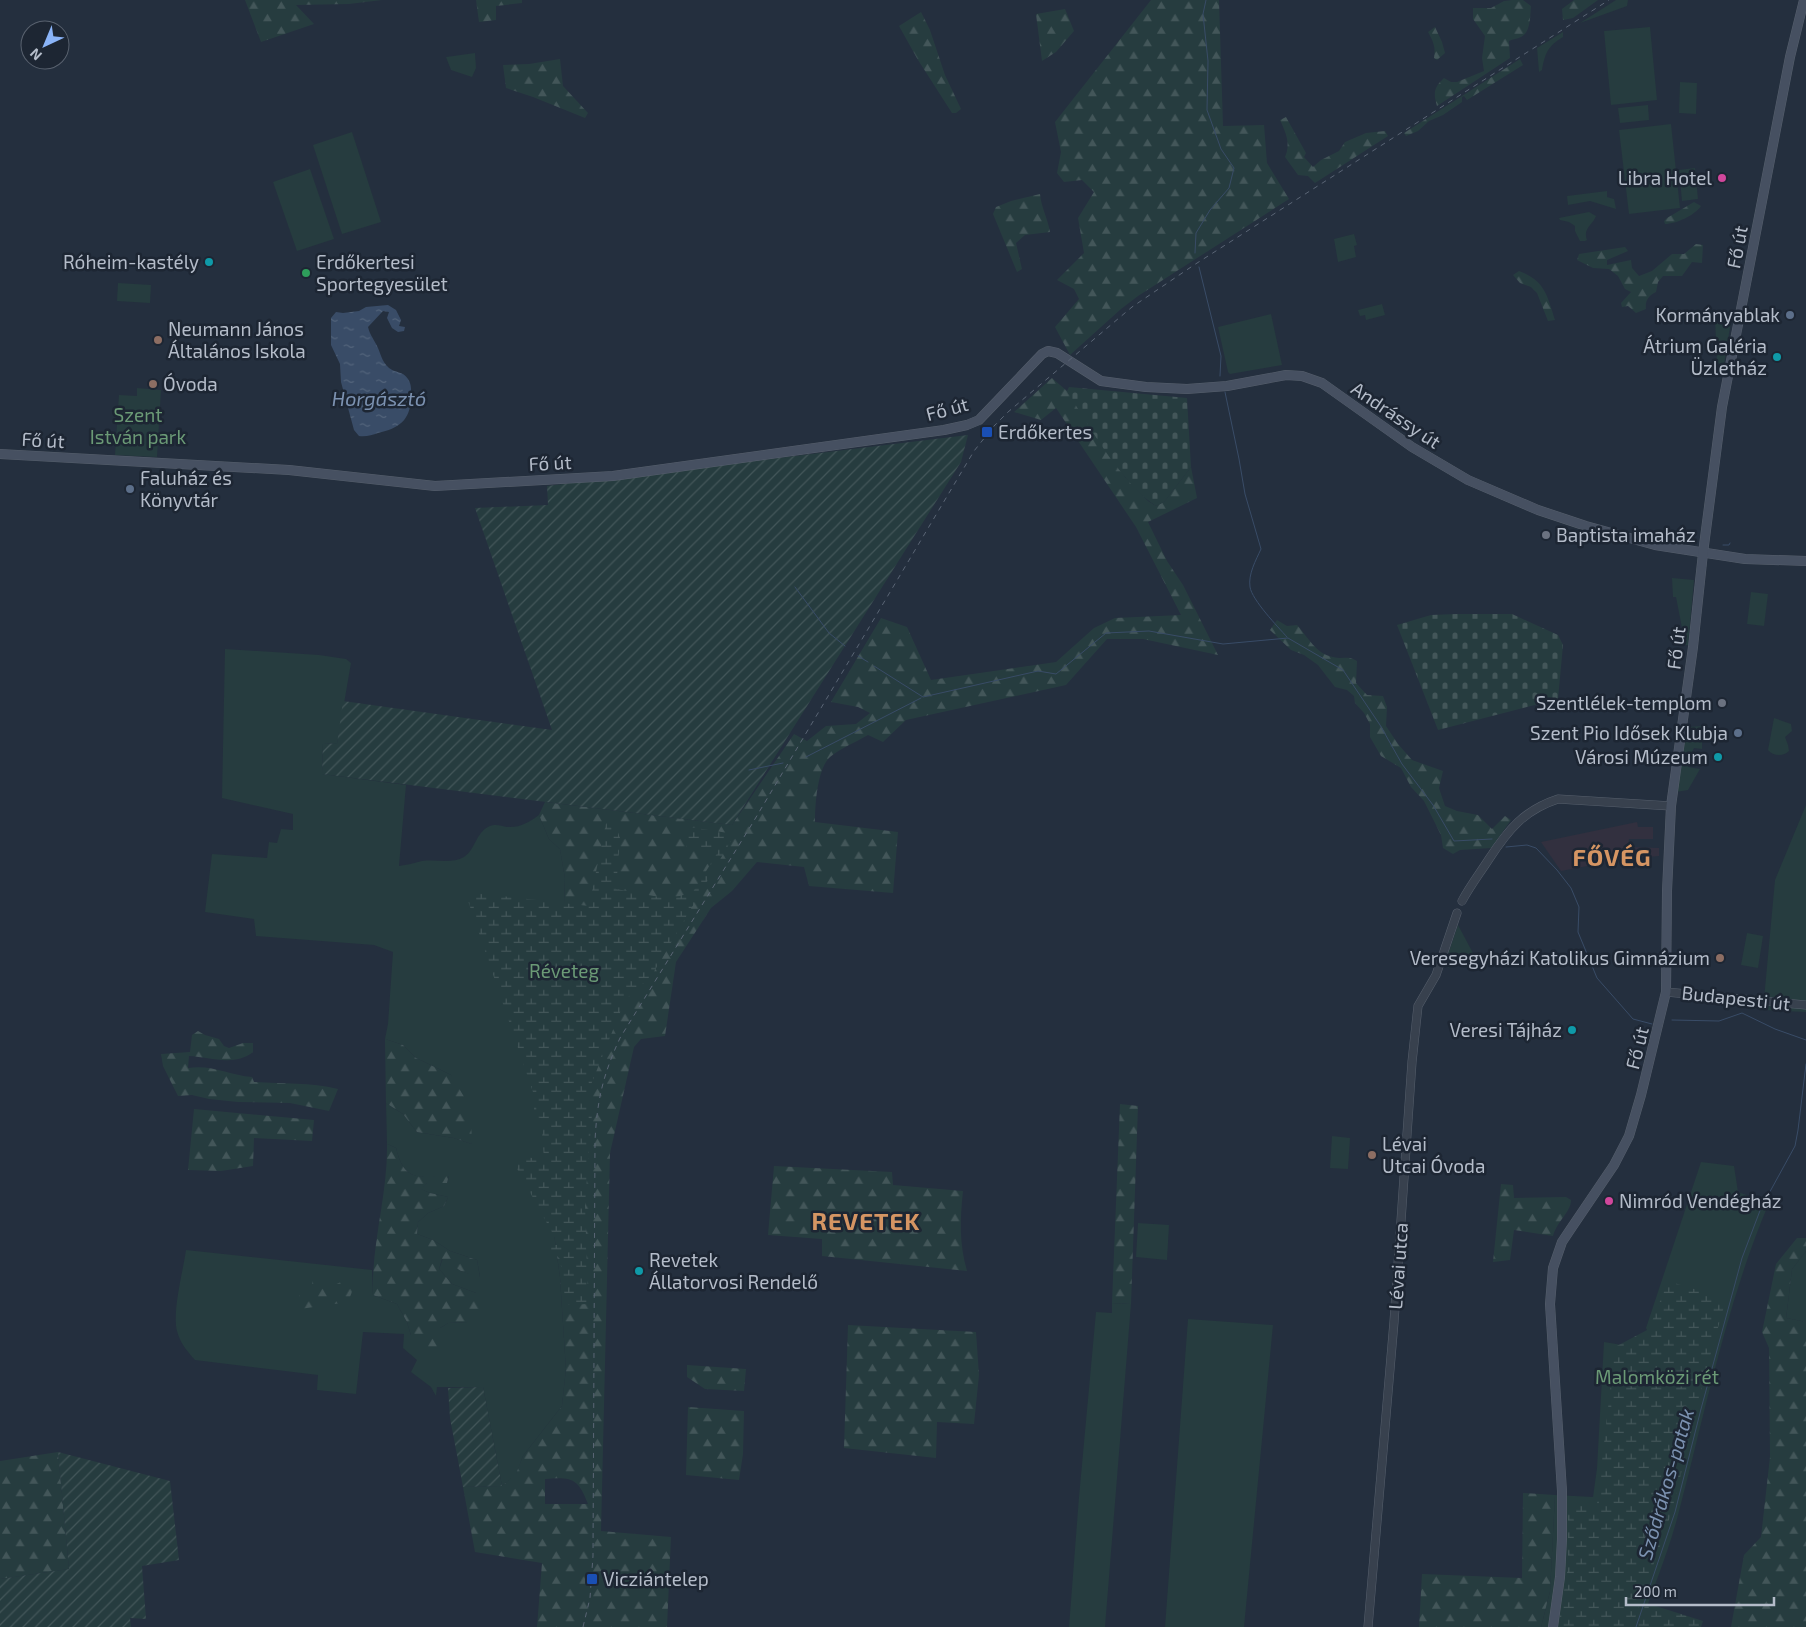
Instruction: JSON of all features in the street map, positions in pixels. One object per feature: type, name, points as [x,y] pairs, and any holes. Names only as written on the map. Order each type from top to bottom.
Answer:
[{"type":"main road","name":"Fő út","points":[[1553,1627],[1559,1586],[1562,1539],[1560,1462],[1550,1304],[1553,1268],[1558,1252],[1570,1230],[1614,1165],[1629,1136],[1666,992],[1667,891],[1671,806],[1693,647],[1722,407],[1790,57],[1804,0]]},
{"type":"main road","name":"Fő út","points":[[0,454],[289,470],[435,486],[603,477],[944,430],[967,425],[978,420],[1043,353],[1053,352],[1067,360]]},
{"type":"main road","name":"Andrássy út","points":[[1067,360],[1101,381],[1146,387],[1186,389],[1227,386],[1286,375],[1302,376],[1322,383],[1412,447],[1468,480],[1531,507],[1586,526],[1655,544],[1746,560],[1806,561]]},
{"type":"street","points":[[1462,901],[1510,830],[1524,816],[1547,803],[1558,799],[1671,806]]},
{"type":"street","name":"Lévai utca","points":[[1368,1627],[1394,1324],[1412,1062],[1418,1006],[1436,975],[1457,913]]},
{"type":"street","name":"Budapesti út","points":[[1666,992],[1806,1005]]},
{"type":"shaded area","points":[[1637,822],[1638,827],[1653,827],[1653,839],[1629,839],[1628,847],[1659,848],[1659,856],[1624,859],[1561,871],[1541,842]]},
{"type":"green space","points":[[245,0],[382,0],[349,4],[296,5],[314,24],[261,42]]},
{"type":"green space","points":[[476,0],[522,0],[522,3],[496,6],[496,20],[479,22]]},
{"type":"green space","points":[[1151,0],[1219,0],[1223,126],[1264,125],[1267,163],[1289,199],[1138,296],[1070,355],[1055,327],[1079,299],[1074,289],[1057,280],[1084,253],[1078,218],[1094,192],[1082,180],[1064,182],[1057,173],[1061,152],[1055,122]]},
{"type":"green space","points":[[1523,0],[1531,6],[1527,31],[1521,37],[1509,41],[1510,58],[1437,106],[1435,90],[1444,78],[1451,82],[1457,82],[1484,71],[1482,58],[1485,36],[1473,19],[1473,8],[1491,8],[1504,1]]},
{"type":"green space","points":[[1574,0],[1598,0],[1573,18],[1563,20],[1562,9]]},
{"type":"green space","points":[[1616,0],[1628,0],[1627,6],[1580,23]]},
{"type":"green space","points":[[1065,9],[1074,31],[1056,52],[1042,61],[1036,14]]},
{"type":"green space","points":[[921,12],[930,30],[945,75],[961,109],[956,113],[952,113],[899,26]]},
{"type":"green space","points":[[1435,27],[1445,53],[1437,60],[1434,58],[1434,44],[1428,32]]},
{"type":"green space","points":[[1650,27],[1657,100],[1611,105],[1604,31]]},
{"type":"green space","points":[[1563,32],[1563,37],[1548,50],[1542,70],[1539,72],[1537,48]]},
{"type":"green space","points":[[475,53],[476,68],[472,77],[451,70],[446,57]]},
{"type":"green space","points":[[560,59],[563,86],[588,113],[585,118],[506,88],[503,65],[529,64]]},
{"type":"green space","points":[[1520,59],[1523,65],[1467,100],[1464,96],[1462,97],[1462,102],[1443,115],[1429,121],[1418,131],[1406,136],[1404,133]]},
{"type":"green space","points":[[1680,82],[1697,83],[1696,114],[1679,113]]},
{"type":"green space","points":[[1648,105],[1649,120],[1620,123],[1618,108]]},
{"type":"green space","points":[[1286,117],[1306,153],[1304,157],[1313,167],[1321,160],[1339,151],[1345,142],[1366,133],[1385,131],[1388,136],[1315,183],[1308,176],[1298,175],[1285,157],[1288,143],[1280,120]]},
{"type":"green space","points":[[1671,124],[1680,208],[1629,214],[1619,130]]},
{"type":"green space","points":[[352,132],[381,222],[342,234],[313,145]]},
{"type":"green space","points":[[1695,168],[1698,199],[1682,201],[1679,170]]},
{"type":"green space","points":[[310,169],[334,239],[297,251],[273,182]]},
{"type":"green space","points":[[1607,191],[1607,197],[1614,199],[1616,209],[1590,201],[1568,205],[1567,196]]},
{"type":"green space","points":[[1040,194],[1050,232],[1025,235],[1016,243],[1022,269],[1017,272],[993,214],[996,207],[1011,201]]},
{"type":"green space","points":[[1694,202],[1701,206],[1694,213],[1680,221],[1665,224],[1664,221],[1667,218]]},
{"type":"green space","points":[[1589,212],[1596,216],[1587,230],[1587,240],[1585,241],[1580,241],[1575,231],[1575,226],[1559,218]]},
{"type":"green space","points":[[1354,234],[1357,245],[1354,246],[1356,257],[1338,262],[1334,239]]},
{"type":"green space","points":[[1696,244],[1703,245],[1702,263],[1692,262],[1682,276],[1663,276],[1658,282],[1656,292],[1648,299],[1646,309],[1636,313],[1628,306],[1622,307],[1621,303],[1631,292],[1625,289],[1618,276],[1609,269],[1593,268],[1577,260],[1579,254],[1625,247],[1628,251],[1607,260],[1607,265],[1631,260],[1632,268],[1639,276],[1652,271],[1672,254],[1684,254]]},
{"type":"green space","points":[[1519,271],[1540,284],[1547,296],[1555,320],[1548,321],[1537,293],[1531,287],[1520,283],[1513,275]]},
{"type":"green space","points":[[118,283],[151,285],[150,303],[117,301]]},
{"type":"green space","points":[[1382,304],[1385,315],[1366,320],[1365,315],[1360,316],[1358,310]]},
{"type":"green space","points":[[1271,314],[1282,365],[1230,374],[1218,327]]},
{"type":"green space","points":[[1732,315],[1724,365],[1717,363],[1715,319]]},
{"type":"green space","points":[[1052,378],[1067,391],[1125,477],[1148,501],[1156,506],[1164,502],[1191,467],[1197,498],[1148,522],[1167,561],[1183,585],[1218,655],[1143,639],[1107,639],[1066,685],[906,720],[883,742],[868,735],[830,757],[826,763],[822,770],[818,788],[815,822],[898,832],[893,893],[809,886],[804,867],[757,862],[732,891],[711,908],[676,962],[665,1036],[641,1039],[634,1047],[610,1153],[601,1531],[671,1537],[667,1627],[537,1627],[542,1563],[475,1552],[463,1487],[502,1486],[516,1474],[523,1456],[562,1406],[566,1369],[560,1277],[552,1219],[565,878],[560,849],[549,839],[539,815],[545,802],[732,825],[794,734],[807,741],[826,726],[856,724],[870,713],[858,707],[831,702],[881,618],[907,627],[931,680],[1056,662],[1094,628],[1115,618],[1181,615],[1136,527],[1056,408],[1041,420],[1014,412]],"holes":[[[562,1478],[573,1481],[581,1489],[588,1504],[545,1504],[545,1479]]]},
{"type":"green space","points":[[1069,387],[1187,398],[1191,467],[1164,502],[1156,506],[1131,484],[1096,437],[1067,391]]},
{"type":"green space","name":"Szent István park","points":[[137,388],[161,390],[157,457],[115,455],[119,395],[137,396]]},
{"type":"green space","points":[[968,435],[961,462],[732,825],[322,774],[323,743],[337,744],[343,701],[552,730],[475,508],[548,505],[547,486]]},
{"type":"green space","points":[[1672,578],[1694,580],[1688,645],[1681,645],[1679,629],[1682,628],[1676,597],[1673,597]]},
{"type":"green space","points":[[1751,592],[1768,594],[1764,626],[1747,624]]},
{"type":"green space","points":[[1512,614],[1558,635],[1563,645],[1558,699],[1438,730],[1397,625],[1431,615]]},
{"type":"green space","points":[[1277,620],[1287,626],[1297,625],[1317,649],[1327,655],[1337,658],[1350,658],[1357,661],[1356,683],[1367,695],[1383,696],[1387,707],[1386,726],[1398,744],[1412,760],[1443,771],[1439,788],[1445,806],[1457,811],[1478,815],[1492,829],[1505,816],[1511,820],[1491,848],[1460,850],[1453,854],[1443,848],[1441,835],[1424,801],[1411,787],[1401,768],[1381,756],[1370,737],[1370,724],[1364,713],[1355,703],[1354,696],[1347,690],[1335,687],[1318,665],[1304,655],[1291,650],[1270,630]]},
{"type":"green space","points":[[225,649],[319,655],[346,659],[351,663],[337,744],[323,743],[322,774],[406,785],[399,866],[422,861],[459,859],[468,854],[481,833],[488,827],[496,825],[516,827],[539,815],[549,839],[560,849],[565,878],[552,1219],[560,1277],[566,1369],[562,1406],[523,1456],[516,1475],[502,1486],[483,1387],[437,1387],[436,1396],[431,1387],[411,1372],[417,1360],[403,1348],[404,1334],[363,1332],[356,1394],[317,1390],[318,1375],[195,1360],[184,1347],[178,1335],[176,1313],[178,1291],[186,1250],[372,1270],[373,1295],[397,1304],[407,1322],[411,1335],[440,1328],[448,1323],[467,1322],[476,1293],[452,1284],[439,1269],[443,1258],[461,1271],[480,1277],[477,1260],[450,1251],[433,1240],[417,1234],[418,1222],[428,1213],[444,1206],[448,1197],[420,1189],[427,1183],[447,1183],[449,1176],[422,1177],[409,1173],[399,1159],[396,1148],[387,1144],[386,1103],[403,1114],[417,1132],[454,1138],[472,1144],[451,1075],[416,1058],[403,1045],[385,1039],[388,1024],[393,952],[374,945],[256,936],[254,919],[205,912],[212,854],[267,858],[269,842],[277,843],[281,829],[293,830],[293,814],[222,798]]},
{"type":"green space","points":[[1774,718],[1791,724],[1792,731],[1785,737],[1789,751],[1781,755],[1773,754],[1768,750]]},
{"type":"green space","points":[[1702,726],[1702,749],[1694,748],[1692,752],[1689,752],[1688,757],[1690,758],[1688,767],[1700,769],[1688,790],[1676,792],[1682,750],[1688,727]]},
{"type":"green space","points":[[1806,805],[1806,1012],[1763,1010],[1775,880]]},
{"type":"green space","name":"Réveteg","points":[[606,823],[615,824],[620,838],[616,889],[670,899],[693,892],[718,852],[686,848],[689,827],[735,834],[652,975],[625,1000],[586,1097],[592,1113],[585,1204],[588,1304],[566,1305],[560,1259],[551,1250],[538,1245],[559,1245],[510,1156],[544,1159],[541,1118],[534,1117],[534,1095],[465,892],[589,906]]},
{"type":"green space","points":[[1458,925],[1474,955],[1471,961],[1449,968],[1445,963]]},
{"type":"green space","points":[[1747,933],[1763,936],[1758,968],[1741,965]]},
{"type":"green space","points":[[198,1031],[219,1039],[224,1046],[229,1048],[243,1043],[253,1043],[253,1052],[246,1057],[230,1060],[189,1056],[188,1068],[204,1067],[252,1077],[254,1082],[307,1084],[338,1089],[329,1111],[290,1103],[238,1102],[192,1095],[178,1096],[163,1066],[161,1054],[190,1052],[192,1035]]},
{"type":"green space","points":[[385,1039],[403,1045],[416,1058],[451,1075],[466,1100],[471,1120],[472,1144],[454,1138],[417,1132],[403,1114],[386,1103]]},
{"type":"green space","points":[[1120,1104],[1138,1106],[1131,1304],[1112,1303]]},
{"type":"green space","points":[[194,1109],[314,1120],[312,1141],[254,1138],[253,1166],[221,1171],[188,1170]]},
{"type":"green space","points":[[1332,1136],[1350,1138],[1348,1169],[1330,1168]]},
{"type":"green space","points":[[387,1144],[396,1148],[399,1159],[404,1167],[415,1175],[430,1177],[449,1175],[447,1183],[427,1183],[421,1189],[448,1197],[444,1206],[428,1213],[418,1222],[417,1234],[433,1240],[450,1251],[477,1260],[480,1278],[461,1271],[442,1259],[439,1269],[452,1284],[476,1293],[481,1312],[467,1322],[448,1323],[440,1328],[440,1348],[426,1351],[411,1335],[407,1322],[397,1304],[373,1295],[374,1257],[385,1182]]},
{"type":"green space","name":"Malomközi rét","points":[[1701,1162],[1734,1166],[1738,1192],[1769,1203],[1740,1280],[1728,1320],[1677,1519],[1664,1560],[1640,1627],[1541,1627],[1550,1591],[1555,1495],[1593,1497],[1597,1468],[1604,1342],[1658,1351],[1646,1328]]},
{"type":"green space","points":[[774,1166],[892,1172],[893,1185],[963,1191],[961,1231],[967,1271],[822,1256],[822,1239],[768,1235]]},
{"type":"green space","points":[[1501,1184],[1513,1185],[1514,1198],[1566,1197],[1571,1200],[1569,1209],[1553,1236],[1514,1230],[1510,1260],[1493,1262]]},
{"type":"green space","points":[[1138,1223],[1169,1225],[1167,1260],[1136,1257]]},
{"type":"green space","points":[[1797,1238],[1806,1238],[1806,1251],[1792,1269],[1786,1318],[1806,1322],[1806,1627],[1731,1627],[1744,1555],[1761,1537],[1770,1457],[1769,1348],[1762,1332],[1776,1264]]},
{"type":"green space","points":[[1806,1251],[1806,1322],[1786,1318],[1792,1269]]},
{"type":"green space","points":[[312,1281],[326,1289],[343,1281],[355,1284],[348,1302],[300,1309],[299,1294],[312,1289]]},
{"type":"green space","name":"Malomközi rét","points":[[1668,1281],[1726,1299],[1705,1374],[1672,1511],[1632,1627],[1558,1627],[1568,1567],[1568,1505],[1597,1505],[1615,1347],[1649,1329]]},
{"type":"green space","points":[[1112,1303],[1131,1304],[1105,1627],[1069,1627],[1096,1312],[1112,1313]]},
{"type":"green space","points":[[1188,1319],[1273,1325],[1244,1627],[1165,1627]]},
{"type":"green space","points":[[848,1325],[976,1332],[979,1375],[974,1424],[937,1422],[936,1458],[844,1448]]},
{"type":"green space","points":[[687,1365],[746,1369],[744,1391],[705,1389],[687,1377]]},
{"type":"green space","points":[[483,1387],[502,1486],[463,1487],[450,1418],[448,1388]]},
{"type":"green space","points":[[688,1407],[744,1411],[743,1454],[739,1480],[686,1475]]},
{"type":"green space","points":[[58,1452],[69,1569],[0,1579],[0,1461]]},
{"type":"green space","points":[[58,1452],[170,1481],[179,1560],[142,1566],[146,1619],[130,1618],[131,1627],[0,1627],[0,1579],[69,1569]]},
{"type":"green space","points":[[1523,1493],[1555,1495],[1550,1591],[1541,1627],[1419,1627],[1422,1574],[1522,1578]]},
{"type":"green space","points":[[1646,1603],[1703,1621],[1701,1627],[1637,1627]]},
{"type":"water","name":"Horgásztó","points":[[388,305],[396,310],[401,320],[399,326],[405,327],[404,331],[398,332],[392,328],[387,318],[389,312],[383,311],[368,327],[386,365],[391,370],[406,376],[409,381],[411,386],[410,406],[406,418],[392,429],[371,435],[359,436],[354,430],[341,382],[340,364],[331,345],[331,318],[336,312],[359,311],[366,307]]},
{"type":"waterway","points":[[1195,253],[1196,233],[1210,210],[1229,188],[1234,168],[1221,149],[1207,110],[1208,61],[1203,14],[1206,0]]},
{"type":"waterway","points":[[1199,267],[1221,356],[1220,376]]},
{"type":"waterway","points":[[1225,392],[1245,494],[1261,549],[1251,572],[1250,587],[1260,606],[1287,637]]},
{"type":"waterway","points":[[1723,545],[1729,545],[1730,543]]},
{"type":"waterway","points":[[795,587],[829,633],[845,646]]},
{"type":"waterway","points":[[874,666],[923,697],[1038,671],[1056,674],[1106,633],[1149,631],[1223,644],[1288,638],[1343,670],[1380,725],[1402,764],[1433,805],[1454,841],[1492,839]]},
{"type":"waterway","points":[[858,656],[868,662]]},
{"type":"waterway","points":[[806,757],[921,698]]},
{"type":"waterway","points":[[749,770],[783,763]]},
{"type":"waterway","points":[[1506,847],[1527,845],[1536,848],[1557,870],[1571,888],[1579,907],[1578,932],[1597,978],[1633,1019],[1652,1024]]},
{"type":"waterway","points":[[1672,1020],[1719,1021],[1742,1013],[1775,1029],[1806,1040]]},
{"type":"waterway","name":"Sződrákos-patak","points":[[1636,1627],[1675,1512],[1742,1258],[1761,1208],[1795,1146],[1806,1064]]},
{"type":"railway","points":[[583,1627],[590,1598],[593,1556],[595,1141],[597,1113],[605,1076],[620,1038],[752,824],[974,451],[1008,412],[1132,307],[1194,265],[1609,0]]},
{"type":"place","name":"Libra Hotel","points":[[1722,178]]},
{"type":"place","name":"Róheim-kastély","points":[[209,262]]},
{"type":"place","name":"Erdőkertesi Sportegyesület","points":[[306,273]]},
{"type":"place","name":"Kormányablak","points":[[1790,315]]},
{"type":"place","name":"Neumann János Általános Iskola","points":[[158,340]]},
{"type":"place","name":"Átrium Galéria Üzletház","points":[[1777,357]]},
{"type":"place","name":"Óvoda","points":[[153,384]]},
{"type":"place","name":"Erdőkertes","points":[[987,432]]},
{"type":"place","name":"Faluház és Könyvtár","points":[[130,489]]},
{"type":"place","name":"Baptista imaház","points":[[1546,535]]},
{"type":"place","name":"Szentlélek-templom","points":[[1722,703]]},
{"type":"place","name":"Szent Pio Idősek Klubja","points":[[1738,733]]},
{"type":"place","name":"Városi Múzeum","points":[[1718,757]]},
{"type":"place","name":"Veresegyházi Katolikus Gimnázium","points":[[1720,958]]},
{"type":"place","name":"Veresi Tájház","points":[[1572,1030]]},
{"type":"place","name":"Lévai Utcai Óvoda","points":[[1372,1155]]},
{"type":"place","name":"Nimród Vendégház","points":[[1609,1201]]},
{"type":"place","name":"Revetek Állatorvosi Rendelő","points":[[639,1271]]},
{"type":"place","name":"Vicziántelep","points":[[592,1579]]},
{"type":"district","name":"FŐVÉG","points":[[1612,858]]},
{"type":"district","name":"REVETEK","points":[[866,1222]]}]
